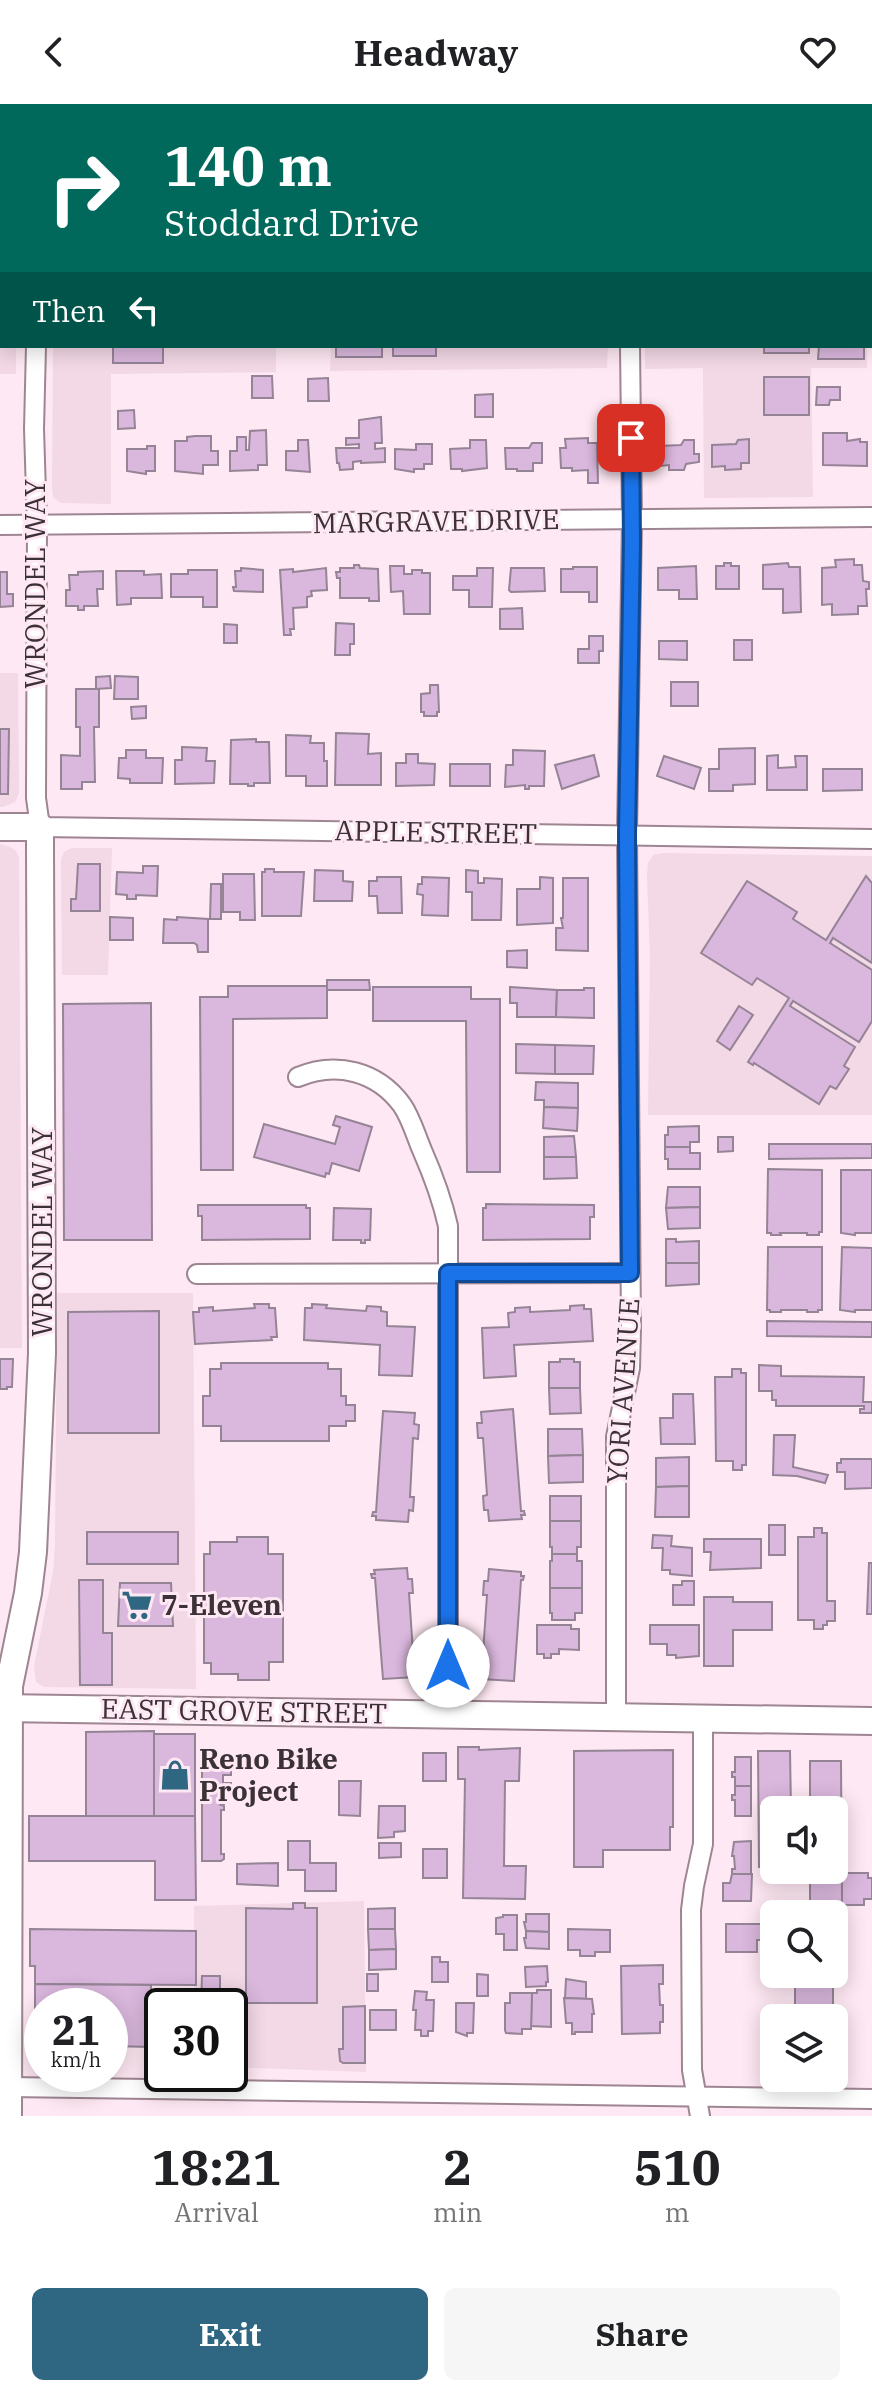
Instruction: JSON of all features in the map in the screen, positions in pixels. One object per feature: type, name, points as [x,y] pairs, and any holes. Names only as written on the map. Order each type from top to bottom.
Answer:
[{"type":"street","name":"WRONDEL WAY","points":[[8,2116],[4,1708],[28,1593],[33,1552],[42,1353],[40,827],[36,798],[36,348]]},
{"type":"street","name":"YORI AVENUE","points":[[616,1717],[616,1437],[630,1368],[627,834],[632,519],[630,348]]},
{"type":"street","name":"MARGRAVE DRIVE","points":[[0,525],[872,517]]},
{"type":"street","name":"APPLE STREET","points":[[0,827],[872,839]]},
{"type":"street","points":[[298,1077],[314,1070],[333,1068],[354,1071],[391,1092],[404,1108],[442,1199],[448,1226],[448,1715]]},
{"type":"street","points":[[197,1274],[630,1273]]},
{"type":"street","name":"EAST GROVE STREET","points":[[4,1708],[872,1721]]},
{"type":"street","points":[[700,2116],[692,2070],[691,1910],[704,1832],[703,1718]]},
{"type":"street","points":[[9,2087],[872,2099]]},
{"type":"shaded area","points":[[0,348],[16,348],[16,374],[0,374]]},
{"type":"shaded area","points":[[53,348],[276,348],[276,372],[111,374],[111,504],[61,503],[53,497]]},
{"type":"shaded area","points":[[331,348],[608,348],[607,368],[330,371]]},
{"type":"shaded area","points":[[645,348],[867,348],[867,368],[811,368],[813,497],[704,498],[703,368],[645,369]]},
{"type":"shaded area","points":[[0,673],[18,673],[19,793],[15,802],[3,807],[0,807]]},
{"type":"shaded area","points":[[0,844],[16,851],[19,858],[22,1348],[0,1348]]},
{"type":"shaded area","points":[[72,848],[112,848],[108,975],[62,975],[61,860],[64,852]]},
{"type":"shaded area","points":[[653,855],[872,856],[872,1115],[648,1115],[650,957],[647,876],[648,863]]},
{"type":"shaded area","points":[[57,1293],[193,1293],[196,1689],[44,1687],[36,1682],[34,1666],[53,1572],[55,1545]]},
{"type":"shaded area","points":[[364,1901],[366,2072],[248,2068],[248,1988],[194,1988],[194,1906]]},
{"type":"building","points":[[113,348],[163,348],[163,363],[113,363]]},
{"type":"building","points":[[336,348],[382,348],[382,357],[336,357]]},
{"type":"building","points":[[393,348],[436,348],[436,356],[393,356]]},
{"type":"building","points":[[764,348],[809,348],[809,353],[764,353]]},
{"type":"building","points":[[819,348],[864,348],[864,359],[818,359]]},
{"type":"building","points":[[252,376],[272,376],[273,398],[252,398]]},
{"type":"building","points":[[764,377],[809,377],[809,415],[764,415]]},
{"type":"building","points":[[328,378],[329,401],[308,401],[308,379]]},
{"type":"building","points":[[817,387],[840,387],[840,400],[830,400],[829,405],[816,405]]},
{"type":"building","points":[[493,394],[493,417],[475,417],[475,395]]},
{"type":"building","points":[[134,410],[135,428],[118,429],[118,411]]},
{"type":"building","points":[[381,417],[382,443],[375,443],[375,449],[385,448],[385,462],[353,462],[353,469],[340,470],[336,448],[359,448],[359,444],[346,445],[346,438],[359,438],[359,420]]},
{"type":"building","points":[[266,430],[267,465],[258,465],[258,470],[230,471],[230,451],[237,451],[237,437],[246,437],[246,450],[249,450],[250,431]]},
{"type":"building","points":[[823,433],[847,433],[847,441],[860,439],[860,442],[867,442],[867,466],[823,465]]},
{"type":"building","points":[[211,436],[211,451],[218,451],[218,465],[203,465],[203,474],[175,471],[175,441],[187,441],[187,437]]},
{"type":"building","points":[[588,438],[588,443],[597,443],[598,483],[588,483],[588,470],[561,468],[560,448],[566,448],[565,439]]},
{"type":"building","points":[[749,439],[749,463],[741,463],[741,469],[712,467],[712,445],[736,444],[738,440]]},
{"type":"building","points":[[298,440],[308,440],[310,472],[286,470],[286,451],[298,451]]},
{"type":"building","points":[[470,440],[486,440],[487,468],[451,469],[450,449],[470,448]]},
{"type":"building","points":[[684,440],[694,440],[694,454],[699,454],[699,462],[686,464],[684,470],[669,470],[669,465],[660,466],[659,446],[681,445]]},
{"type":"building","points":[[532,443],[542,443],[542,463],[533,463],[533,471],[506,469],[505,448],[529,448]]},
{"type":"building","points":[[416,444],[432,444],[432,464],[424,464],[424,469],[414,469],[414,472],[395,469],[395,449],[416,450]]},
{"type":"building","points":[[147,446],[155,446],[155,471],[146,471],[146,474],[127,471],[127,449],[147,449]]},
{"type":"building","points":[[854,559],[854,565],[862,565],[863,581],[869,582],[869,589],[866,589],[867,606],[858,606],[858,614],[832,615],[832,604],[822,605],[822,568],[836,567],[835,560]]},
{"type":"building","points":[[724,563],[739,566],[739,589],[716,589],[716,566],[724,566]]},
{"type":"building","points":[[788,563],[789,567],[800,567],[801,612],[783,613],[783,589],[763,589],[763,565]]},
{"type":"building","points":[[354,565],[378,569],[379,601],[340,598],[340,578],[337,578],[336,572],[340,572],[340,568],[354,568]]},
{"type":"building","points":[[390,566],[404,566],[404,574],[412,574],[412,570],[430,573],[430,614],[404,614],[403,591],[391,592]]},
{"type":"building","points":[[696,566],[697,599],[679,599],[679,590],[658,590],[658,568]]},
{"type":"building","points":[[597,567],[597,602],[589,602],[589,592],[561,592],[561,569]]},
{"type":"building","points":[[241,568],[263,570],[263,592],[234,591],[235,571],[241,571]]},
{"type":"building","points":[[326,568],[327,590],[311,591],[312,596],[307,597],[307,607],[293,608],[294,629],[290,629],[291,635],[284,635],[280,570],[293,569],[293,572]]},
{"type":"building","points":[[477,568],[493,568],[492,607],[469,607],[469,590],[453,590],[453,576],[477,576]]},
{"type":"building","points":[[511,568],[544,568],[545,591],[511,592]]},
{"type":"building","points":[[188,570],[217,570],[217,607],[203,607],[203,597],[171,597],[171,574],[188,574]]},
{"type":"building","points":[[103,571],[103,589],[97,589],[98,606],[84,606],[84,610],[78,610],[78,606],[66,606],[66,590],[70,590],[69,575]]},
{"type":"building","points":[[116,571],[161,574],[162,598],[131,598],[131,604],[117,605]]},
{"type":"building","points":[[0,572],[7,572],[7,594],[13,594],[13,606],[0,607]]},
{"type":"building","points":[[522,608],[523,629],[500,629],[500,609]]},
{"type":"building","points":[[336,623],[354,624],[354,644],[350,644],[350,655],[335,655]]},
{"type":"building","points":[[224,624],[237,625],[237,643],[224,643]]},
{"type":"building","points":[[589,636],[603,636],[599,663],[578,663],[578,649],[589,649]]},
{"type":"building","points":[[734,640],[752,640],[752,660],[734,660]]},
{"type":"building","points":[[659,641],[687,641],[687,660],[659,659]]},
{"type":"building","points":[[110,676],[111,688],[96,689],[96,677]]},
{"type":"building","points":[[115,676],[138,677],[138,699],[114,699]]},
{"type":"building","points":[[671,682],[698,682],[698,706],[671,706]]},
{"type":"building","points":[[430,685],[438,685],[437,716],[424,716],[421,712],[421,694],[430,693]]},
{"type":"building","points":[[76,689],[99,689],[99,727],[94,727],[95,782],[82,782],[82,789],[61,789],[61,755],[80,756]]},
{"type":"building","points":[[146,706],[146,718],[132,719],[131,707]]},
{"type":"building","points":[[0,729],[9,729],[8,794],[0,794]]},
{"type":"building","points":[[336,733],[369,734],[368,754],[381,753],[381,785],[335,785]]},
{"type":"building","points":[[286,735],[311,736],[310,743],[324,743],[327,786],[306,786],[306,776],[286,776]]},
{"type":"building","points":[[256,739],[256,742],[269,742],[270,783],[254,783],[254,786],[230,784],[231,740]]},
{"type":"building","points":[[182,747],[207,748],[206,761],[215,761],[214,783],[175,784],[175,760],[182,760]]},
{"type":"building","points":[[755,748],[755,784],[733,785],[733,791],[709,791],[709,769],[719,769],[719,749]]},
{"type":"building","points":[[126,750],[146,750],[146,758],[163,758],[162,783],[130,783],[130,779],[118,778],[119,758],[126,758]]},
{"type":"building","points":[[513,750],[545,751],[544,786],[529,786],[529,789],[525,789],[525,785],[505,787],[506,765],[513,765]]},
{"type":"building","points":[[406,754],[418,754],[418,763],[435,764],[434,785],[396,786],[396,763],[406,763]]},
{"type":"building","points":[[594,755],[599,776],[562,789],[555,765]]},
{"type":"building","points":[[778,755],[778,768],[796,767],[795,756],[807,756],[807,790],[767,790],[767,756]]},
{"type":"building","points":[[664,756],[701,768],[694,789],[657,776]]},
{"type":"building","points":[[450,764],[490,764],[490,786],[450,786]]},
{"type":"building","points":[[823,769],[862,769],[862,790],[823,791]]},
{"type":"building","points":[[78,864],[100,864],[100,911],[71,911],[71,899],[76,899]]},
{"type":"building","points":[[143,866],[158,866],[157,896],[136,895],[136,899],[127,899],[127,895],[116,894],[117,872],[143,873]]},
{"type":"building","points":[[265,869],[304,872],[301,916],[262,916],[262,872]]},
{"type":"building","points":[[315,870],[343,871],[343,881],[353,882],[352,901],[314,901]]},
{"type":"building","points":[[466,870],[478,871],[478,883],[484,883],[484,878],[502,879],[501,920],[472,920],[472,892],[466,892]]},
{"type":"building","points":[[223,874],[254,874],[255,920],[240,920],[240,912],[223,912]]},
{"type":"building","points":[[866,876],[872,883],[872,963],[833,938],[830,943],[872,970],[872,1021],[859,1042],[793,1001],[790,1006],[855,1047],[844,1066],[849,1069],[836,1089],[830,1086],[819,1104],[748,1062],[789,998],[757,978],[752,985],[701,953],[747,881],[797,912],[793,919],[826,940]]},
{"type":"building","points":[[377,877],[401,877],[402,913],[378,913],[377,896],[369,896],[369,881],[377,881]]},
{"type":"building","points":[[422,877],[449,878],[448,916],[422,915],[423,895],[417,894]]},
{"type":"building","points":[[540,877],[553,878],[553,923],[517,925],[517,889],[540,889]]},
{"type":"building","points":[[563,878],[588,878],[588,951],[556,950],[556,928],[563,928]]},
{"type":"building","points":[[211,884],[221,884],[221,919],[210,919]]},
{"type":"building","points":[[110,917],[133,918],[133,940],[110,940]]},
{"type":"building","points":[[177,917],[208,919],[208,952],[198,952],[194,943],[163,943],[164,919],[177,920]]},
{"type":"building","points":[[527,950],[527,968],[507,967],[507,951]]},
{"type":"building","points":[[327,980],[369,980],[370,990],[327,990]]},
{"type":"building","points":[[228,986],[327,986],[327,1018],[233,1019],[233,1170],[201,1170],[200,997],[228,997]]},
{"type":"building","points":[[373,987],[471,987],[471,999],[500,999],[500,1172],[467,1172],[466,1021],[373,1021]]},
{"type":"building","points":[[510,987],[557,990],[556,1017],[517,1017],[517,1003],[510,1003]]},
{"type":"building","points":[[594,988],[594,1018],[556,1017],[557,990]]},
{"type":"building","points":[[151,1003],[152,1240],[64,1240],[63,1004]]},
{"type":"building","points":[[739,1006],[753,1015],[730,1050],[717,1041]]},
{"type":"building","points":[[516,1044],[555,1045],[555,1074],[516,1073]]},
{"type":"building","points":[[555,1045],[594,1046],[593,1074],[555,1074]]},
{"type":"building","points":[[536,1082],[578,1083],[578,1108],[544,1107],[544,1100],[535,1100]]},
{"type":"building","points":[[544,1107],[578,1108],[577,1131],[543,1128]]},
{"type":"building","points":[[336,1116],[372,1127],[359,1171],[332,1163],[325,1177],[254,1157],[264,1124],[335,1144],[340,1127],[333,1125]]},
{"type":"building","points":[[699,1126],[699,1142],[690,1142],[690,1147],[665,1147],[668,1127]]},
{"type":"building","points":[[574,1136],[576,1157],[544,1157],[544,1137]]},
{"type":"building","points":[[718,1137],[733,1137],[733,1151],[718,1152]]},
{"type":"building","points":[[769,1144],[872,1144],[872,1158],[769,1159]]},
{"type":"building","points":[[665,1147],[690,1147],[690,1153],[700,1153],[700,1169],[668,1169]]},
{"type":"building","points":[[544,1157],[576,1157],[577,1178],[544,1179]]},
{"type":"building","points":[[768,1169],[822,1170],[822,1232],[819,1235],[767,1233]]},
{"type":"building","points":[[841,1170],[872,1170],[872,1233],[841,1233]]},
{"type":"building","points":[[668,1187],[700,1187],[700,1207],[666,1208]]},
{"type":"building","points":[[486,1204],[594,1205],[594,1217],[590,1217],[590,1239],[483,1240],[483,1208]]},
{"type":"building","points":[[198,1205],[306,1205],[310,1208],[310,1239],[202,1240],[202,1216],[198,1216]]},
{"type":"building","points":[[700,1207],[700,1228],[668,1229],[666,1208]]},
{"type":"building","points":[[334,1208],[371,1209],[370,1240],[361,1243],[361,1240],[333,1240]]},
{"type":"building","points":[[666,1239],[699,1241],[699,1263],[666,1263]]},
{"type":"building","points":[[768,1247],[822,1247],[822,1310],[767,1310]]},
{"type":"building","points":[[842,1247],[872,1248],[872,1310],[840,1310]]},
{"type":"building","points":[[666,1263],[699,1263],[699,1284],[666,1286]]},
{"type":"building","points":[[254,1304],[269,1304],[269,1308],[275,1308],[277,1337],[271,1337],[272,1340],[195,1344],[193,1312],[199,1312],[199,1308],[213,1307],[213,1311],[255,1308]]},
{"type":"building","points":[[312,1304],[366,1311],[367,1306],[381,1307],[381,1311],[387,1312],[387,1326],[415,1327],[412,1376],[379,1375],[380,1345],[304,1340],[305,1308],[312,1308]]},
{"type":"building","points":[[584,1305],[584,1309],[591,1309],[593,1341],[514,1345],[516,1376],[484,1378],[482,1328],[509,1327],[508,1313],[515,1312],[515,1308],[530,1307],[530,1312],[570,1310],[570,1306]]},
{"type":"building","points":[[159,1311],[159,1433],[68,1433],[68,1312]]},
{"type":"building","points":[[767,1321],[872,1322],[872,1337],[767,1336]]},
{"type":"building","points":[[0,1359],[13,1359],[12,1387],[7,1389],[0,1389]]},
{"type":"building","points":[[560,1359],[580,1362],[580,1388],[549,1388],[549,1362],[560,1362]]},
{"type":"building","points":[[221,1363],[328,1363],[328,1369],[341,1369],[341,1396],[346,1396],[346,1405],[355,1405],[355,1421],[346,1421],[346,1426],[329,1426],[329,1441],[221,1441],[221,1426],[203,1426],[203,1396],[210,1396],[210,1369],[221,1369]]},
{"type":"building","points":[[759,1365],[781,1366],[781,1376],[864,1377],[863,1402],[872,1402],[872,1413],[860,1413],[864,1406],[776,1406],[772,1391],[759,1391]]},
{"type":"building","points":[[732,1369],[741,1369],[741,1373],[746,1373],[746,1465],[742,1465],[742,1470],[733,1470],[733,1461],[716,1461],[715,1377],[732,1377]]},
{"type":"building","points":[[549,1388],[580,1388],[581,1413],[550,1414]]},
{"type":"building","points":[[673,1394],[693,1394],[695,1444],[661,1444],[660,1418],[673,1418]]},
{"type":"building","points":[[513,1409],[521,1511],[525,1515],[521,1515],[522,1519],[489,1521],[488,1510],[484,1510],[483,1496],[487,1495],[483,1438],[478,1438],[477,1423],[482,1423],[481,1412]]},
{"type":"building","points":[[383,1411],[415,1413],[414,1424],[419,1425],[418,1439],[413,1438],[410,1497],[414,1497],[408,1522],[376,1520],[376,1516],[372,1516],[376,1512]]},
{"type":"building","points":[[548,1429],[582,1429],[583,1455],[548,1456]]},
{"type":"building","points":[[774,1435],[795,1435],[793,1467],[828,1475],[825,1483],[797,1476],[773,1475]]},
{"type":"building","points":[[583,1455],[583,1482],[549,1483],[548,1456]]},
{"type":"building","points":[[689,1457],[689,1486],[656,1487],[656,1458]]},
{"type":"building","points":[[841,1459],[872,1459],[872,1488],[845,1489],[845,1472],[837,1472],[837,1463],[841,1463]]},
{"type":"building","points":[[689,1486],[689,1517],[655,1517],[656,1487]]},
{"type":"building","points":[[550,1496],[581,1496],[581,1521],[550,1521]]},
{"type":"building","points":[[550,1521],[581,1521],[581,1547],[577,1547],[577,1554],[552,1554]]},
{"type":"building","points":[[769,1525],[785,1525],[785,1555],[769,1555]]},
{"type":"building","points":[[814,1528],[822,1528],[822,1533],[827,1533],[827,1601],[835,1601],[835,1621],[827,1621],[823,1629],[814,1629],[814,1620],[798,1620],[798,1537],[814,1537]]},
{"type":"building","points":[[87,1532],[178,1532],[178,1564],[87,1564]]},
{"type":"building","points":[[653,1535],[672,1536],[671,1546],[692,1548],[692,1576],[662,1570],[663,1548],[652,1548]]},
{"type":"building","points":[[237,1537],[268,1537],[268,1554],[283,1554],[283,1662],[269,1662],[269,1680],[238,1680],[238,1674],[211,1674],[211,1663],[204,1663],[204,1554],[210,1554],[210,1542],[237,1542]]},
{"type":"building","points":[[704,1539],[761,1539],[761,1568],[710,1570],[711,1552],[704,1552]]},
{"type":"building","points":[[552,1554],[577,1554],[577,1561],[582,1561],[582,1588],[550,1588]]},
{"type":"building","points":[[869,1563],[872,1563],[872,1614],[867,1614]]},
{"type":"building","points":[[407,1568],[413,1593],[409,1593],[413,1652],[418,1651],[420,1667],[416,1667],[416,1677],[383,1679],[375,1578],[371,1574],[375,1574],[374,1570]]},
{"type":"building","points":[[489,1569],[521,1572],[524,1576],[521,1580],[514,1681],[481,1679],[482,1663],[478,1663],[479,1653],[483,1653],[487,1595],[483,1595],[484,1581],[488,1581]]},
{"type":"building","points":[[79,1580],[103,1580],[103,1633],[112,1633],[112,1685],[80,1685]]},
{"type":"building","points":[[682,1581],[694,1581],[694,1605],[673,1605],[673,1585],[682,1585]]},
{"type":"building","points":[[120,1583],[171,1583],[173,1626],[118,1626]]},
{"type":"building","points":[[550,1588],[582,1588],[582,1613],[575,1613],[575,1620],[552,1620]]},
{"type":"building","points":[[704,1597],[733,1597],[733,1602],[772,1602],[772,1630],[733,1630],[733,1666],[704,1666]]},
{"type":"building","points":[[537,1625],[571,1625],[571,1629],[579,1629],[579,1650],[559,1649],[559,1654],[551,1654],[551,1658],[537,1654]]},
{"type":"building","points":[[650,1625],[699,1625],[699,1656],[676,1658],[676,1655],[667,1655],[667,1644],[650,1644]]},
{"type":"building","points":[[154,1731],[154,1816],[86,1816],[86,1732]]},
{"type":"building","name":"Reno Bike Project","points":[[154,1734],[195,1734],[195,1816],[154,1816]]},
{"type":"building","points":[[458,1747],[479,1747],[479,1750],[520,1748],[519,1781],[505,1781],[504,1866],[526,1866],[525,1899],[463,1898],[465,1779],[458,1779]]},
{"type":"building","points":[[673,1750],[670,1850],[603,1850],[603,1867],[574,1867],[574,1751]]},
{"type":"building","points":[[758,1751],[790,1751],[791,1796],[760,1796],[759,1867]]},
{"type":"building","points":[[423,1753],[446,1753],[446,1781],[423,1781]]},
{"type":"building","points":[[735,1757],[751,1757],[751,1786],[735,1786],[732,1772],[735,1772]]},
{"type":"building","points":[[202,1759],[231,1761],[231,1775],[223,1775],[223,1783],[231,1783],[231,1787],[221,1787],[224,1810],[221,1810],[221,1854],[224,1854],[224,1859],[221,1861],[202,1861]]},
{"type":"building","points":[[810,1761],[841,1761],[841,1796],[810,1796]]},
{"type":"building","points":[[339,1781],[361,1781],[360,1816],[339,1815]]},
{"type":"building","points":[[735,1786],[751,1786],[751,1816],[735,1816],[732,1795],[735,1795]]},
{"type":"building","points":[[379,1806],[405,1806],[405,1831],[394,1832],[394,1837],[378,1838]]},
{"type":"building","points":[[29,1816],[195,1816],[196,1900],[155,1900],[155,1861],[29,1861]]},
{"type":"building","points":[[288,1841],[310,1841],[310,1863],[336,1863],[336,1891],[305,1891],[305,1870],[288,1870]]},
{"type":"building","points":[[751,1841],[751,1874],[732,1874],[732,1869],[735,1869],[732,1856],[734,1842]]},
{"type":"building","points":[[379,1843],[401,1843],[401,1857],[379,1858]]},
{"type":"building","points":[[423,1849],[447,1849],[447,1878],[423,1878]]},
{"type":"building","points":[[278,1863],[278,1886],[237,1884],[237,1864]]},
{"type":"building","points":[[848,1873],[868,1873],[868,1878],[872,1878],[872,1899],[864,1899],[864,1905],[848,1905],[848,1900],[842,1900],[842,1884],[848,1884]]},
{"type":"building","points":[[732,1874],[752,1874],[751,1901],[723,1901],[723,1883],[730,1883]]},
{"type":"building","points":[[810,1884],[842,1884],[842,1900],[810,1900]]},
{"type":"building","points":[[293,1903],[305,1903],[305,1908],[317,1908],[317,2003],[248,2003],[246,1908],[293,1909]]},
{"type":"building","points":[[395,1908],[395,1929],[368,1929],[368,1909]]},
{"type":"building","points":[[526,1914],[549,1914],[549,1932],[526,1931]]},
{"type":"building","points":[[517,1915],[517,1950],[504,1950],[504,1934],[496,1934],[496,1918]]},
{"type":"building","points":[[726,1924],[760,1924],[757,1952],[726,1952]]},
{"type":"building","points":[[30,1929],[196,1931],[196,1985],[35,1984],[35,1966],[30,1966]]},
{"type":"building","points":[[368,1929],[395,1929],[396,1949],[369,1950]]},
{"type":"building","points":[[568,1929],[610,1930],[610,1952],[580,1956],[580,1950],[568,1950]]},
{"type":"building","points":[[526,1931],[549,1932],[549,1949],[526,1948]]},
{"type":"building","points":[[396,1949],[396,1969],[369,1970],[369,1950]]},
{"type":"building","points":[[432,1957],[448,1962],[448,1982],[432,1982]]},
{"type":"building","points":[[663,1965],[663,1984],[659,1984],[660,2005],[663,2005],[660,2033],[622,2034],[621,1966]]},
{"type":"building","points":[[547,1966],[546,1986],[526,1987],[525,1967]]},
{"type":"building","points":[[367,1974],[378,1974],[378,1991],[367,1991]]},
{"type":"building","points":[[477,1974],[488,1975],[488,1996],[477,1996]]},
{"type":"building","points":[[202,1976],[220,1976],[220,1988],[202,1988]]},
{"type":"building","points":[[566,1979],[586,1982],[586,1999],[565,1998]]},
{"type":"building","points":[[35,1984],[151,1985],[151,1988],[144,1988],[144,2047],[128,2046],[128,1988],[35,1988]]},
{"type":"building","points":[[795,1988],[833,1988],[833,2004],[795,2004]]},
{"type":"building","points":[[537,1990],[551,1990],[551,2027],[531,2026],[532,1993],[537,1993]]},
{"type":"building","points":[[415,1991],[427,1992],[426,2000],[434,2000],[433,2031],[428,2031],[428,2036],[421,2036],[421,2030],[415,2030]]},
{"type":"building","points":[[510,1993],[532,1993],[531,2029],[522,2029],[522,2034],[506,2033],[505,2030],[505,2003],[510,2003]]},
{"type":"building","points":[[564,1998],[592,1999],[592,2032],[572,2034],[572,2023],[566,2023]]},
{"type":"building","points":[[456,2003],[474,2003],[473,2033],[467,2033],[467,2036],[456,2032]]},
{"type":"building","points":[[365,2006],[365,2063],[343,2063],[339,2049],[343,2049],[343,2007]]},
{"type":"building","points":[[370,2010],[396,2010],[396,2030],[370,2030]]},
{"type":"place","name":"7-Eleven","points":[[137,1605]]},
{"type":"place","name":"Reno Bike Project","points":[[175,1775]]},
{"type":"route","points":[[448,1666],[448,1273],[630,1273],[627,834],[631,438]]}]
